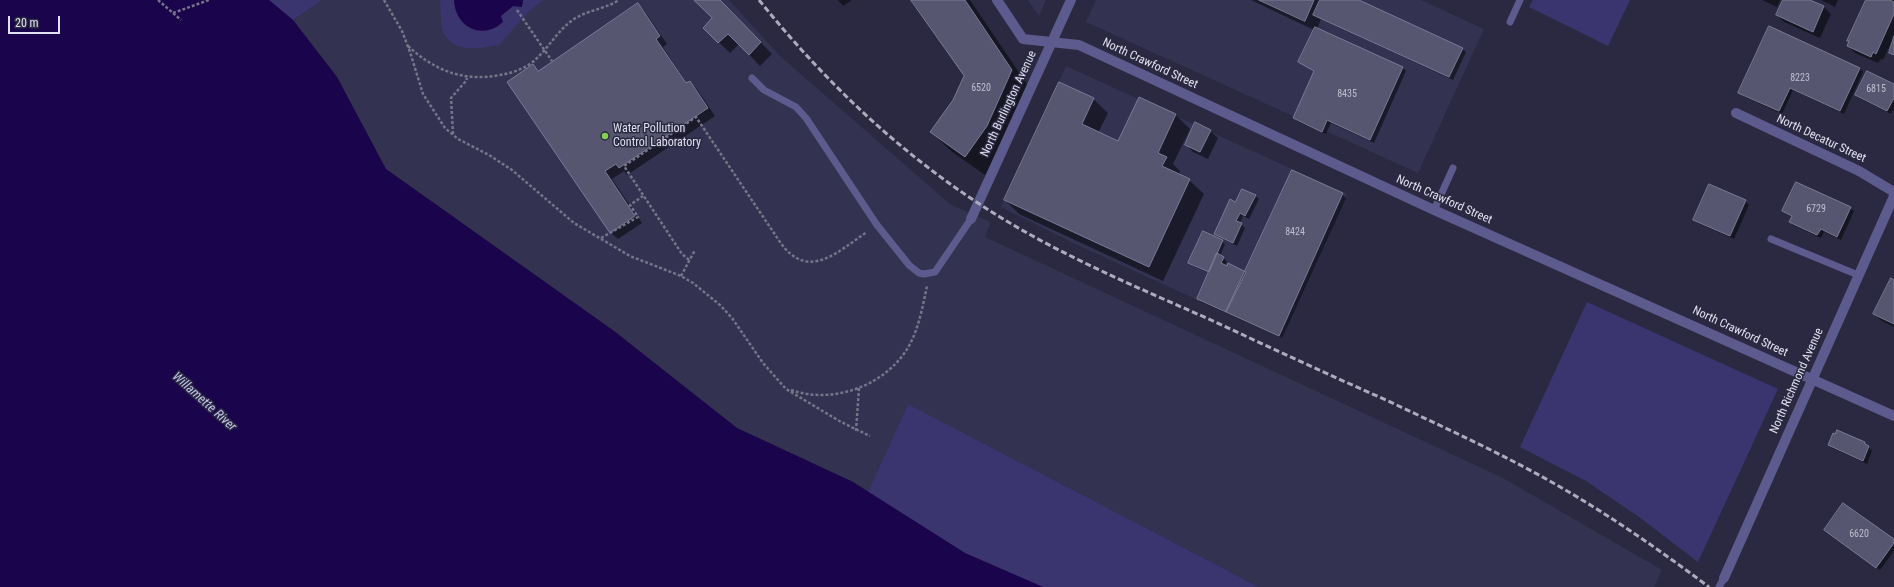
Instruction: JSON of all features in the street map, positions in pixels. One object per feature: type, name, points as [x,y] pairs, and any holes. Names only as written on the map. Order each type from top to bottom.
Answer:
[{"type":"street","name":"North Crawford Street","points":[[997,0],[1024,39],[1080,45],[1434,210],[1894,416]]},
{"type":"street","name":"North Burlington Avenue","points":[[971,219],[1071,0]]},
{"type":"street","name":"North Decatur Street","points":[[1736,113],[1859,171],[1894,192]]},
{"type":"street","name":"North Richmond Avenue","points":[[1721,582],[1894,196]]},
{"type":"lane","points":[[1510,22],[1520,0]]},
{"type":"lane","points":[[752,78],[764,90],[796,107],[806,118],[877,225],[909,265],[918,273],[930,274],[935,272],[971,219]]},
{"type":"lane","points":[[1434,210],[1453,168]]},
{"type":"lane","points":[[1771,239],[1858,275]]},
{"type":"path","points":[[158,0],[181,20]]},
{"type":"path","points":[[173,13],[209,0]]},
{"type":"path","points":[[384,0],[408,45],[423,94],[444,128],[512,170],[574,223],[630,256],[681,276],[707,294],[732,318],[763,363],[786,389],[856,430],[870,436]]},
{"type":"path","points":[[408,45],[415,52],[437,66],[457,75],[468,77],[486,77],[513,72],[530,64],[559,32],[574,19],[619,0]]},
{"type":"path","points":[[517,10],[552,62]]},
{"type":"path","points":[[453,134],[451,98],[468,77]]},
{"type":"path","points":[[689,260],[682,254],[624,166],[696,117],[780,242],[792,257],[808,262],[820,262],[830,257],[877,225]]},
{"type":"path","points":[[601,238],[638,217],[630,205],[643,196]]},
{"type":"path","points":[[681,276],[695,250]]},
{"type":"path","points":[[786,389],[802,394],[818,396],[845,392],[859,388],[878,379],[887,372],[906,351],[915,332],[930,274]]},
{"type":"path","points":[[856,430],[859,388]]},
{"type":"shaded area","points":[[269,0],[322,0],[293,20]]},
{"type":"shaded area","points":[[322,0],[729,0],[780,56],[951,205],[991,222],[985,237],[1503,478],[1662,570],[1654,587],[1259,587],[908,404],[868,492],[853,482],[737,428],[614,331],[386,169],[337,77],[293,20]]},
{"type":"shaded area","points":[[440,0],[454,0],[455,6],[480,30],[488,30],[501,20],[501,16],[513,6],[523,5],[523,0],[543,0],[528,12],[499,45],[469,48],[455,45],[444,34],[441,22]]},
{"type":"shaded area","points":[[1028,0],[1046,0],[1039,16]]},
{"type":"shaded area","points":[[1096,0],[1421,0],[1484,29],[1418,173],[1086,22]]},
{"type":"shaded area","points":[[1533,0],[1630,0],[1608,46],[1529,7]]},
{"type":"shaded area","points":[[1066,66],[1347,194],[1281,338],[1073,243],[1001,207]]},
{"type":"shaded area","points":[[1587,302],[1778,389],[1698,562],[1639,517],[1586,481],[1520,447]]},
{"type":"shaded area","points":[[908,404],[1259,587],[1043,587],[965,553],[868,492]]},
{"type":"water","name":"Willamette River","points":[[0,0],[269,0],[293,20],[337,77],[386,169],[614,331],[737,428],[853,482],[965,553],[1043,587],[0,587]]},
{"type":"water","points":[[454,0],[523,0],[522,7],[513,6],[501,16],[503,22],[495,28],[479,31],[464,24],[459,18]]},
{"type":"building","points":[[694,0],[720,0],[761,42],[749,55],[728,34],[718,43],[703,28],[712,18]]},
{"type":"building","points":[[911,0],[965,0],[1012,70],[987,126],[965,157],[930,132],[953,100],[964,76]]},
{"type":"building","points":[[1259,0],[1314,0],[1305,21]]},
{"type":"building","points":[[1320,0],[1359,0],[1463,48],[1449,77],[1313,15]]},
{"type":"building","points":[[1783,0],[1810,0],[1824,6],[1813,32],[1776,15]]},
{"type":"building","points":[[1866,0],[1890,0],[1894,2],[1894,14],[1876,54],[1873,52],[1871,57],[1847,46],[1849,41],[1847,41]]},
{"type":"building","name":"Water Pollution Control Laboratory","points":[[638,3],[660,36],[656,39],[686,83],[690,81],[708,108],[619,168],[616,164],[605,171],[635,216],[610,233],[507,82],[533,64],[538,71]]},
{"type":"building","points":[[1769,26],[1860,68],[1840,111],[1790,88],[1779,111],[1738,93]]},
{"type":"building","points":[[1315,27],[1403,67],[1370,140],[1327,120],[1322,132],[1293,118],[1314,71],[1298,62]]},
{"type":"building","points":[[1894,36],[1894,55],[1889,53]]},
{"type":"building","points":[[1867,71],[1894,84],[1894,98],[1887,111],[1855,95]]},
{"type":"building","points":[[1059,82],[1094,98],[1082,124],[1118,141],[1139,97],[1176,114],[1158,153],[1167,157],[1162,166],[1190,179],[1149,267],[1004,200]]},
{"type":"building","points":[[1195,122],[1211,130],[1200,152],[1185,145]]},
{"type":"building","points":[[1292,170],[1343,193],[1279,336],[1226,312]]},
{"type":"building","points":[[1796,182],[1851,207],[1837,237],[1821,229],[1817,235],[1789,222],[1792,216],[1782,211]]},
{"type":"building","points":[[1709,184],[1746,200],[1730,236],[1693,220]]},
{"type":"building","points":[[1242,189],[1256,195],[1245,216],[1240,213],[1236,221],[1242,223],[1233,243],[1214,234],[1230,199],[1235,202]]},
{"type":"building","points":[[1203,231],[1223,240],[1209,272],[1188,263]]},
{"type":"building","points":[[1217,253],[1224,257],[1221,263],[1227,266],[1228,263],[1246,272],[1226,312],[1197,299]]},
{"type":"building","points":[[1891,278],[1894,280],[1894,324],[1873,314]]},
{"type":"building","points":[[1837,430],[1865,442],[1865,444],[1869,446],[1863,461],[1828,445],[1833,433],[1835,434]]},
{"type":"building","points":[[1843,503],[1894,539],[1894,543],[1876,568],[1824,530]]},
{"type":"railway","points":[[759,0],[808,57],[888,135],[947,182],[1005,220],[1034,237],[1092,266],[1386,400],[1508,459],[1569,492],[1610,518],[1650,544],[1709,587]]},
{"type":"place","name":"Water Pollution Control Laboratory","points":[[605,136]]}]
